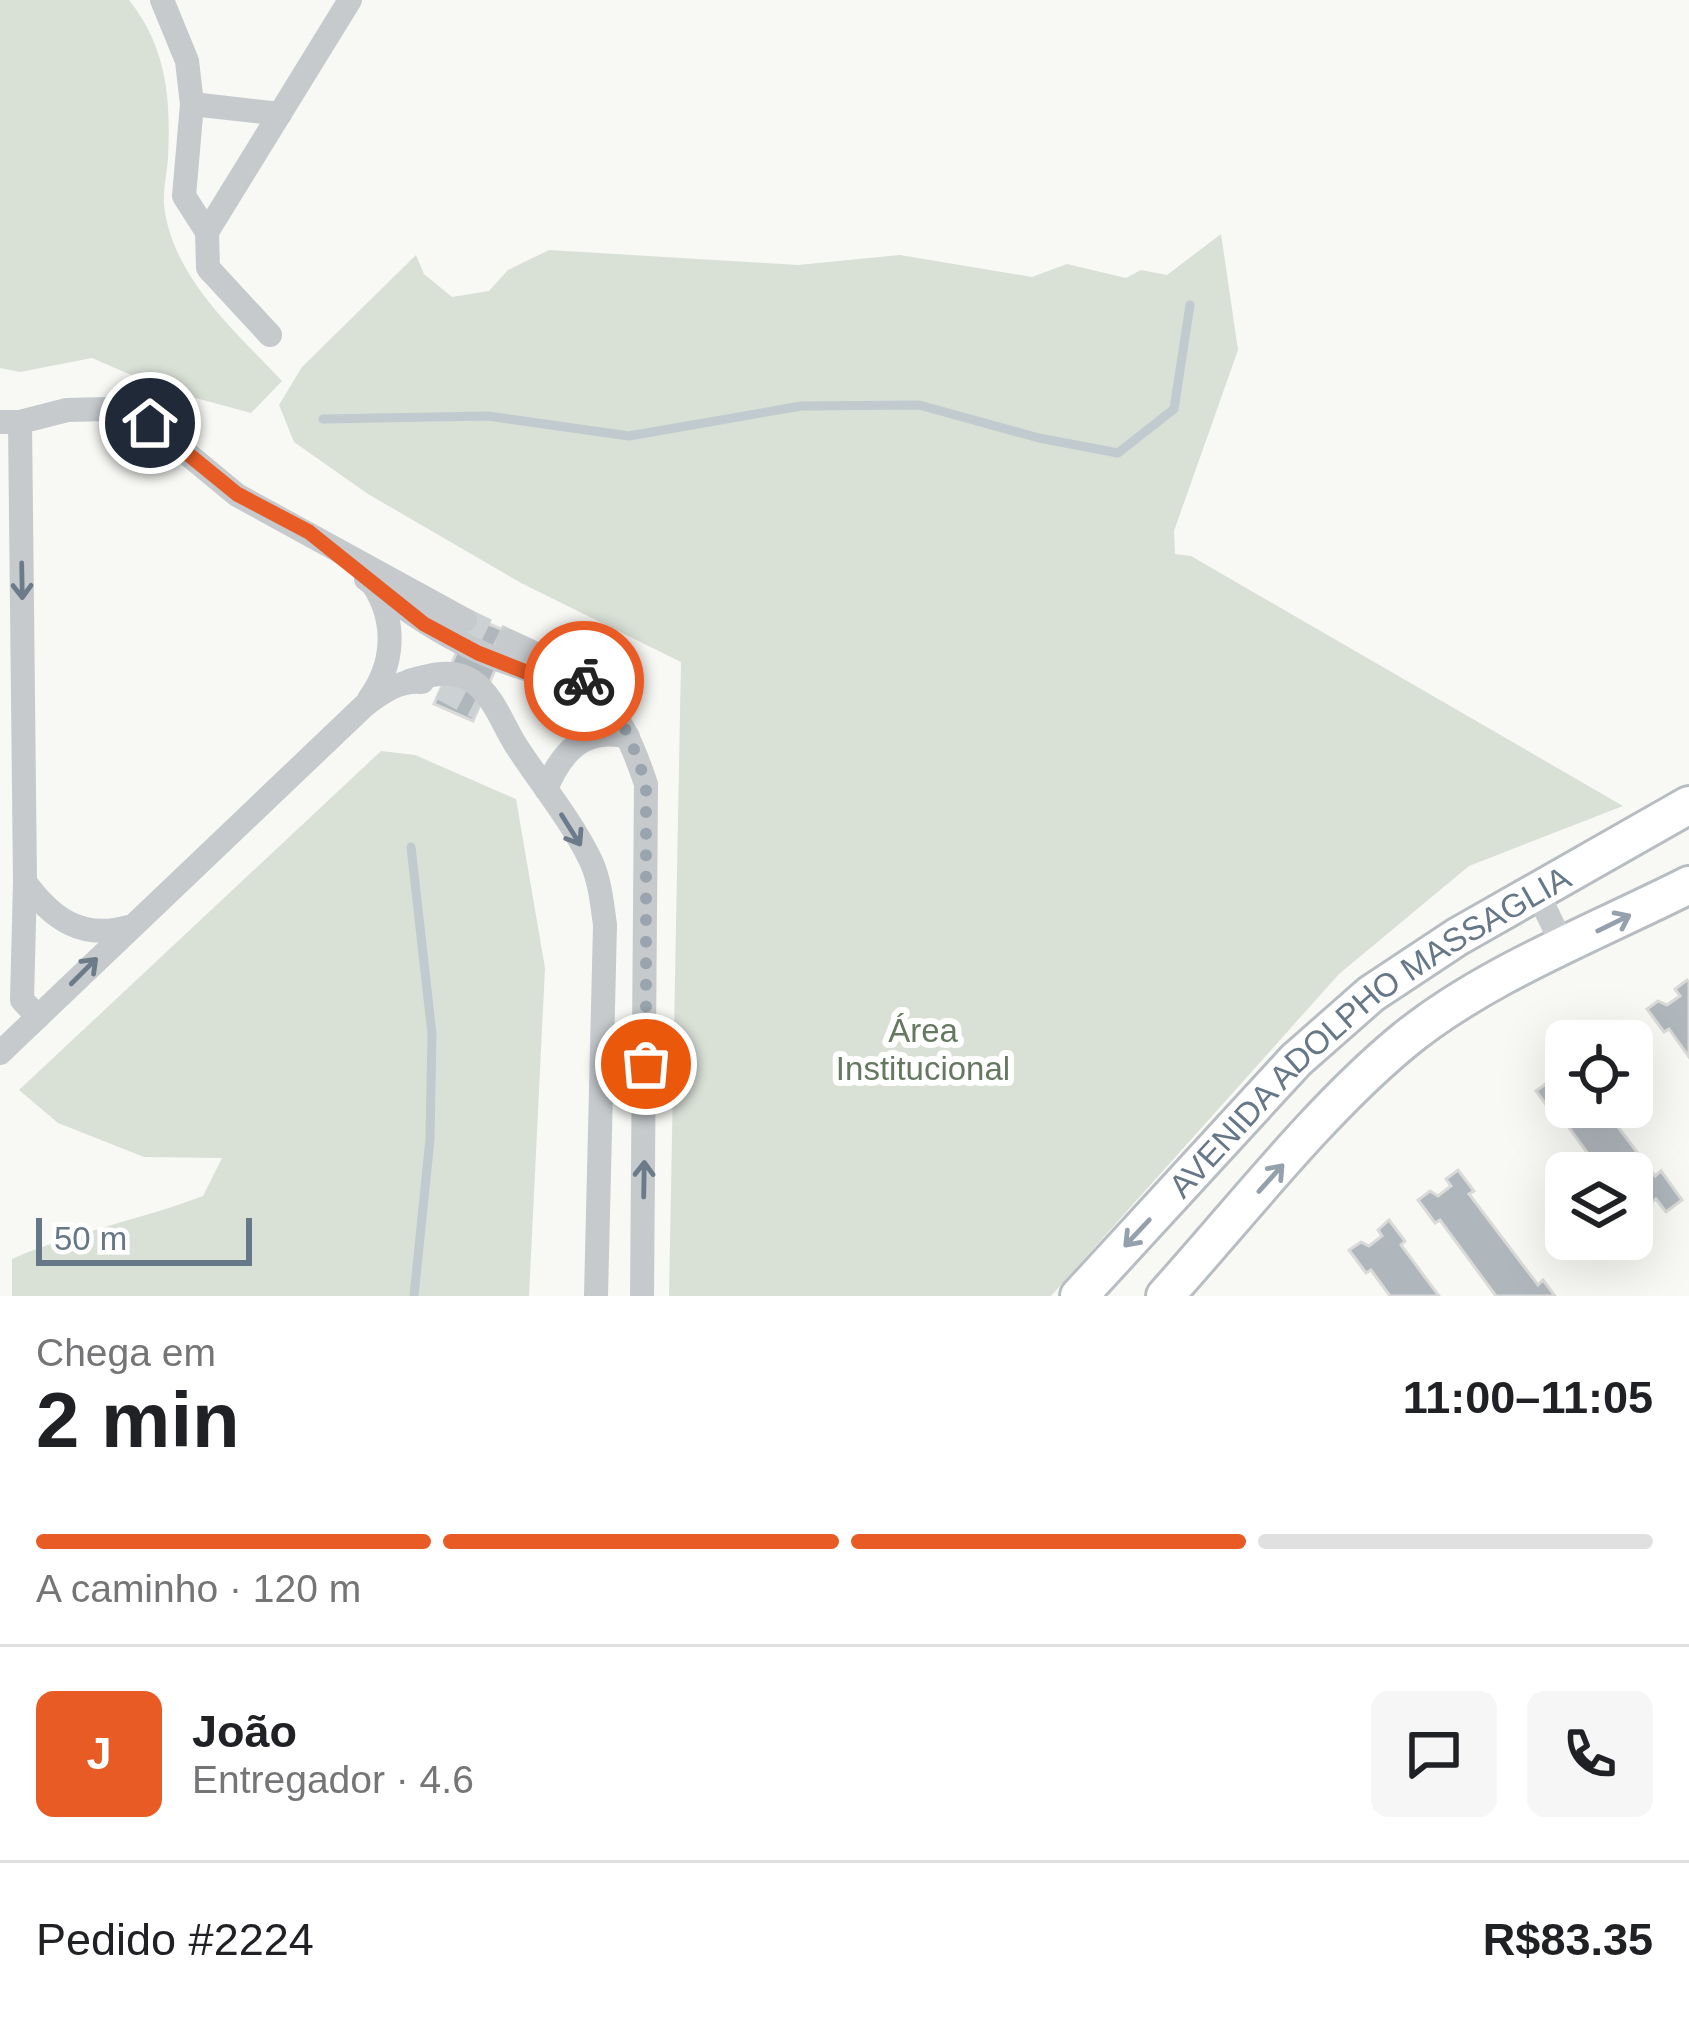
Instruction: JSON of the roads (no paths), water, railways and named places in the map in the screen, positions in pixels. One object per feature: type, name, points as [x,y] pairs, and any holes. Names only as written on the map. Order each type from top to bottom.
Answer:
[{"type":"main road","name":"AVENIDA ADOLPHO MASSAGLIA","points":[[1079,1296],[1311,1047],[1371,994],[1457,938],[1689,805]]},
{"type":"main road","name":"AVENIDA ADOLPHO MASSAGLIA","points":[[1165,1296],[1322,1122],[1402,1042],[1480,991],[1689,885]]},
{"type":"street","points":[[162,0],[187,61],[192,104],[184,196],[207,232],[208,268],[270,335]]},
{"type":"street","points":[[207,232],[350,0]]},
{"type":"street","points":[[192,104],[280,114]]},
{"type":"street","points":[[38,1017],[22,1000],[25,882],[10,422],[67,410],[108,409],[150,423],[237,494],[465,620]]},
{"type":"street","points":[[309,532],[424,624],[478,653],[526,672],[589,682]]},
{"type":"street","points":[[0,1053],[364,706],[384,678],[390,657],[386,614],[374,585]]},
{"type":"street","points":[[508,640],[589,682],[612,706],[646,784],[642,1296]]},
{"type":"street","points":[[364,706],[400,684],[435,673],[469,678],[491,699],[590,861],[604,925],[596,1296]]},
{"type":"street","points":[[400,684],[441,688]]},
{"type":"street","points":[[479,708],[508,732]]},
{"type":"street","points":[[546,789],[567,750],[585,737],[612,733],[628,737]]},
{"type":"street","points":[[25,882],[41,904],[70,926],[94,933],[130,926]]},
{"type":"street","points":[[1537,892],[1564,947]]},
{"type":"waterway","points":[[323,419],[488,416],[629,436],[801,406],[919,405],[1039,438],[1118,453],[1174,409],[1190,305]]},
{"type":"waterway","points":[[411,847],[432,1034],[430,1139],[414,1296]]},
{"type":"tunnel","points":[[465,620],[508,641]]},
{"type":"tunnel","points":[[441,688],[479,708]]},
{"type":"park label","name":"Área Institucional","points":[[923,1049]]}]
